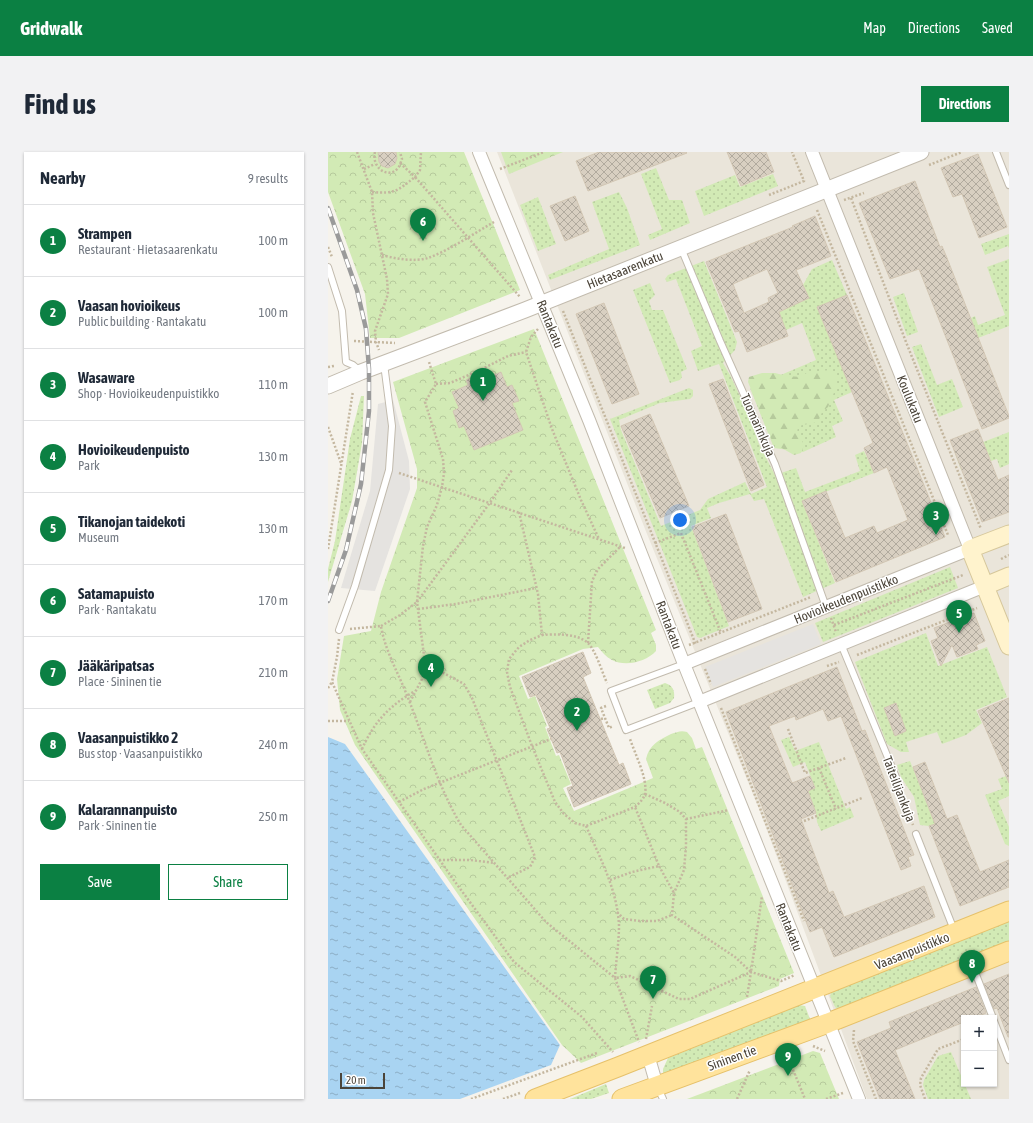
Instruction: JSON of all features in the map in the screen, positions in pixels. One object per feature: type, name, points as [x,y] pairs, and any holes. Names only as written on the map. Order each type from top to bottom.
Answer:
[{"type":"main road","name":"Hovioikeudenpuistikko","points":[[970,549],[1009,534]]},
{"type":"main road","name":"Koulukatu","points":[[970,549],[1009,646]]},
{"type":"main road","points":[[985,586],[1009,576]]},
{"type":"main road","name":"Vaasanpuistikko","points":[[814,988],[1009,911]]},
{"type":"main road","points":[[828,1023],[1009,951]]},
{"type":"main road","points":[[535,1099],[618,1067],[645,1047],[814,988]]},
{"type":"main road","name":"Sininen tie","points":[[622,1099],[660,1092],[828,1023]]},
{"type":"street","name":"Rantakatu","points":[[479,152],[589,420],[699,702],[859,1099]]},
{"type":"street","name":"Koulukatu","points":[[812,152],[970,549]]},
{"type":"street","name":"Hietasaarenkatu","points":[[328,386],[361,372],[541,304],[921,152]]},
{"type":"street","name":"Hovioikeudenpuistikko","points":[[684,664],[970,549]]},
{"type":"street","points":[[699,702],[985,586]]},
{"type":"street","points":[[645,1047],[660,1092]]},
{"type":"lane","points":[[996,152],[1009,185]]},
{"type":"lane","name":"Tuomarinkuja","points":[[681,248],[720,341],[776,464],[826,607]]},
{"type":"lane","points":[[328,267],[342,312],[346,362],[353,365],[361,372]]},
{"type":"lane","points":[[339,630],[355,586],[389,470],[392,426],[384,364]]},
{"type":"lane","name":"Taiteilijankuja","points":[[841,644],[898,782]]},
{"type":"lane","points":[[684,664],[611,691],[626,730],[699,702]]},
{"type":"lane","name":"Taiteilijankuja","points":[[916,834],[956,933]]},
{"type":"lane","points":[[972,966],[992,1015]]},
{"type":"lane","points":[[997,1029],[1009,1060]]},
{"type":"path","points":[[356,152],[372,192],[373,213],[387,279],[388,294],[375,331],[376,342],[384,364]]},
{"type":"path","points":[[375,152],[375,164],[380,170],[386,172],[398,168],[402,159],[400,152]]},
{"type":"path","points":[[372,192],[386,193],[399,190],[415,177],[420,170],[421,152]]},
{"type":"path","points":[[488,174],[544,152]]},
{"type":"path","points":[[764,197],[804,181],[792,152]]},
{"type":"path","points":[[400,162],[520,296],[525,310]]},
{"type":"path","points":[[364,169],[375,164]]},
{"type":"path","points":[[852,197],[909,349],[982,529],[988,527]]},
{"type":"path","points":[[817,210],[948,535]]},
{"type":"path","points":[[382,255],[393,259],[405,260],[427,258],[494,222]]},
{"type":"path","points":[[513,299],[535,290]]},
{"type":"path","points":[[563,312],[716,695],[804,924]]},
{"type":"path","points":[[538,329],[531,337],[526,352],[552,429],[599,540]]},
{"type":"path","points":[[351,340],[398,342]]},
{"type":"path","points":[[436,384],[450,383],[508,356],[526,352]]},
{"type":"path","points":[[410,703],[425,671],[417,602],[423,546],[442,487],[444,464],[425,402],[436,384],[429,362]]},
{"type":"path","points":[[328,549],[353,390]]},
{"type":"path","points":[[328,427],[342,463]]},
{"type":"path","points":[[389,470],[626,548]]},
{"type":"path","points":[[328,688],[332,682],[337,658],[339,630],[381,626],[400,615],[417,602],[490,504],[512,470]]},
{"type":"path","points":[[519,512],[536,588],[542,635]]},
{"type":"path","points":[[639,550],[681,533],[720,633]]},
{"type":"path","points":[[588,643],[592,581],[598,568],[620,546]]},
{"type":"path","points":[[1001,559],[1009,556]]},
{"type":"path","points":[[834,625],[963,575]]},
{"type":"path","points":[[418,609],[456,604],[536,588]]},
{"type":"path","points":[[826,607],[841,644]]},
{"type":"path","points":[[381,626],[383,640],[407,695],[450,807],[461,825],[546,922],[615,978],[645,1047]]},
{"type":"path","points":[[611,691],[592,649],[588,643],[580,639],[553,634],[542,635],[519,647],[509,659],[506,672],[510,687],[554,802],[564,814],[575,823],[586,826],[635,806],[641,801],[645,794],[643,776],[626,730]]},
{"type":"path","points":[[425,663],[464,684],[472,698],[534,857],[530,867],[507,878]]},
{"type":"path","points":[[332,682],[362,749],[439,860],[514,962],[582,1017],[614,1054],[618,1067]]},
{"type":"path","points":[[362,749],[370,732],[387,710],[416,690]]},
{"type":"path","points":[[611,704],[601,708],[609,728],[619,724]]},
{"type":"path","points":[[600,719],[605,718]]},
{"type":"path","points":[[328,721],[349,721]]},
{"type":"path","points":[[788,729],[805,774],[846,758]]},
{"type":"path","points":[[399,802],[440,782],[552,739]]},
{"type":"path","points":[[819,768],[836,809]]},
{"type":"path","name":"Taiteilijankuja","points":[[898,782],[916,834]]},
{"type":"path","points":[[645,794],[665,802],[680,812],[686,819],[684,870],[674,893],[672,915]]},
{"type":"path","points":[[804,821],[862,798]]},
{"type":"path","points":[[635,806],[659,866],[674,893]]},
{"type":"path","points":[[686,819],[730,810]]},
{"type":"path","points":[[586,826],[610,880],[617,912],[619,926],[615,978]]},
{"type":"path","points":[[439,860],[470,860],[494,863]]},
{"type":"path","points":[[610,880],[632,872],[659,866]]},
{"type":"path","points":[[746,1002],[763,891]]},
{"type":"path","points":[[617,912],[624,918],[640,921],[657,921],[672,915]]},
{"type":"path","points":[[672,915],[735,957],[751,972],[782,981]]},
{"type":"path","points":[[615,978],[630,976],[679,999],[690,999],[751,972]]},
{"type":"path","points":[[645,1047],[652,1006]]},
{"type":"path","points":[[854,1030],[853,1041],[876,1099]]},
{"type":"path","points":[[925,1099],[920,1085],[920,1078],[938,1049],[961,1040]]},
{"type":"path","points":[[471,1099],[597,1053]]},
{"type":"path","points":[[787,1054],[805,1099]]},
{"type":"path","points":[[737,1099],[751,1068]]},
{"type":"shaded area","points":[[497,152],[1009,152],[1009,1099],[867,1099],[759,809],[647,534]]},
{"type":"shaded area","points":[[393,400],[409,461],[410,489],[375,591],[341,588],[370,491],[378,404]]},
{"type":"shaded area","points":[[813,624],[821,644],[713,687],[705,667]]},
{"type":"green space","points":[[328,152],[464,152],[520,290],[399,338],[370,338],[365,294],[328,192]]},
{"type":"green space","points":[[501,152],[563,152],[509,174]]},
{"type":"green space","points":[[656,168],[669,200],[682,200],[690,223],[650,240],[648,235],[662,229],[641,174]]},
{"type":"green space","points":[[773,174],[778,186],[704,216],[695,191],[735,175],[740,187]]},
{"type":"green space","points":[[619,192],[627,208],[640,245],[550,280],[548,275],[609,249],[592,202]]},
{"type":"green space","points":[[538,197],[556,244],[538,251],[520,205]]},
{"type":"green space","points":[[1009,234],[1009,248],[1008,246],[985,255],[981,244]]},
{"type":"green space","points":[[1009,259],[1009,326],[978,338],[971,318],[975,316],[978,325],[1005,315],[987,267]]},
{"type":"green space","points":[[832,260],[847,295],[817,307],[852,392],[834,400],[843,421],[832,426],[836,437],[803,452],[774,448],[750,388],[816,360],[802,323],[786,330],[782,321],[741,337],[739,331],[808,298],[803,285],[812,269]]},
{"type":"green space","points":[[704,261],[737,342],[735,350],[723,363],[748,413],[759,444],[775,475],[796,468],[805,492],[860,471],[855,455],[864,451],[874,473],[802,501],[835,583],[803,597],[764,499],[754,501],[750,494],[707,508],[711,518],[691,526],[729,626],[700,638],[697,637],[610,419],[689,388],[693,390],[693,396],[690,399],[660,403],[619,420],[621,430],[661,526],[700,510],[708,499],[745,482],[751,494],[767,487],[719,364],[698,371],[691,351],[702,346],[676,279],[667,282],[665,279],[668,275]]},
{"type":"green space","points":[[650,283],[655,295],[649,301],[652,310],[663,310],[687,369],[681,372],[682,377],[680,380],[670,383],[633,290]]},
{"type":"green space","points":[[904,293],[918,332],[907,336],[893,297]]},
{"type":"green space","points":[[534,329],[656,630],[651,633],[656,645],[656,651],[641,661],[629,663],[617,662],[608,657],[598,647],[583,649],[519,676],[528,699],[535,696],[547,726],[545,727],[556,756],[559,755],[571,784],[563,788],[574,811],[653,778],[646,759],[649,750],[659,741],[671,734],[681,731],[687,732],[692,738],[696,749],[702,747],[794,973],[780,979],[779,986],[581,1063],[562,1045],[355,745],[340,710],[337,679],[344,636],[371,631],[381,592],[417,488],[417,469],[393,382]]},
{"type":"green space","points":[[921,344],[937,385],[952,379],[963,407],[939,417],[912,347]]},
{"type":"green space","points":[[831,370],[835,376],[835,390],[828,407],[822,412],[818,422],[798,426],[797,433],[802,440],[803,445],[801,453],[794,455],[773,443],[748,382],[749,377],[762,373],[775,373],[801,377],[808,372]]},
{"type":"green space","points":[[361,396],[364,396],[362,443],[352,501],[328,582],[328,569],[335,541],[350,439]]},
{"type":"green space","points":[[1009,432],[1009,464],[1000,468],[997,459],[991,461],[987,451],[973,465],[961,470],[955,453]]},
{"type":"green space","points":[[950,567],[958,588],[823,642],[815,623]]},
{"type":"green space","points":[[926,633],[938,666],[987,647],[1007,697],[976,710],[982,723],[966,735],[942,744],[937,732],[906,742],[909,752],[901,752],[887,744],[855,662]]},
{"type":"green space","points":[[665,683],[670,685],[672,688],[674,698],[670,703],[655,709],[647,690]]},
{"type":"green space","points":[[789,737],[795,751],[819,742],[846,809],[850,807],[854,817],[821,831],[808,791],[815,788],[805,762],[793,767],[781,740]]},
{"type":"green space","points":[[910,761],[935,824],[929,826],[920,825],[914,797],[901,777],[897,765]]},
{"type":"green space","points":[[1006,776],[1009,783],[1009,796],[998,801],[1009,827],[1009,846],[1005,844],[985,795],[1002,789],[998,779]]},
{"type":"green space","points":[[1009,920],[1009,943],[839,1010],[835,1007],[830,996],[832,991]]},
{"type":"green space","points":[[799,1005],[805,1006],[810,1019],[805,1024],[663,1076],[663,1069],[668,1058]]},
{"type":"green space","points":[[813,1051],[820,1053],[839,1099],[687,1099]]},
{"type":"green space","points":[[951,1052],[961,1076],[961,1087],[966,1087],[971,1099],[928,1099],[923,1085],[924,1080],[938,1056]]},
{"type":"green space","points":[[606,1084],[609,1093],[591,1099],[570,1099]]},
{"type":"water","points":[[328,737],[345,744],[560,1045],[551,1065],[460,1099],[328,1099]]},
{"type":"building","points":[[378,152],[396,152],[397,158],[395,164],[388,168],[382,166],[379,162]]},
{"type":"building","points":[[599,152],[687,153],[588,191],[576,161]]},
{"type":"building","points":[[727,152],[766,152],[774,172],[741,186]]},
{"type":"building","points":[[978,154],[1007,227],[979,238],[962,194],[953,197],[941,168]]},
{"type":"building","points":[[915,181],[940,247],[942,246],[947,258],[1009,416],[1009,418],[982,429],[919,269],[890,279],[859,203]]},
{"type":"building","points":[[575,196],[589,231],[565,241],[550,206]]},
{"type":"building","points":[[815,216],[831,256],[796,270],[809,298],[779,312],[788,336],[747,352],[739,331],[735,332],[706,262],[793,227],[792,226]],"holes":[[[767,269],[778,293],[768,298],[769,302],[744,313],[733,284]]]},
{"type":"building","points":[[847,295],[945,537],[836,582],[802,501],[826,491],[845,538],[874,526],[877,533],[908,520],[887,467],[874,473],[864,448],[873,443],[817,307]]},
{"type":"building","points":[[604,303],[639,394],[612,404],[576,314]]},
{"type":"building","points":[[501,372],[507,387],[512,385],[519,401],[512,403],[523,430],[474,450],[464,426],[459,428],[453,411],[459,408],[452,392],[468,385],[466,380],[482,373],[484,379]]},
{"type":"building","points":[[723,379],[764,485],[751,491],[709,384]]},
{"type":"building","points":[[650,414],[689,506],[660,518],[621,426]]},
{"type":"building","points":[[978,429],[998,480],[1009,475],[1009,512],[982,522],[950,440]]},
{"type":"building","points":[[726,514],[762,609],[728,622],[692,527]]},
{"type":"building","points":[[974,613],[985,641],[976,645],[978,649],[957,657],[952,645],[941,666],[931,641],[938,638],[934,628]]},
{"type":"building","points":[[583,652],[591,673],[583,677],[619,765],[623,763],[631,784],[574,807],[567,788],[573,786],[560,752],[557,753],[547,729],[550,728],[536,695],[530,697],[522,677]]},
{"type":"building","points":[[837,667],[862,731],[865,730],[914,855],[908,857],[911,866],[901,870],[841,716],[828,721],[823,709],[796,720],[795,716],[769,726],[792,783],[810,776],[815,788],[808,791],[816,813],[801,819],[829,893],[833,891],[844,917],[924,886],[935,917],[834,957],[822,927],[810,932],[726,712]]},
{"type":"building","points":[[1009,698],[1009,783],[978,711]]},
{"type":"building","points":[[896,703],[906,731],[895,736],[884,708]]},
{"type":"building","points":[[925,762],[947,819],[957,815],[980,872],[1009,860],[1009,887],[960,906],[929,826],[935,824],[913,767]]},
{"type":"building","points":[[1009,974],[1008,1037],[997,1008],[994,1009],[984,984]]},
{"type":"building","points":[[976,987],[986,1013],[981,1015],[961,1015],[961,1023],[895,1050],[915,1099],[880,1099],[857,1042],[891,1028],[889,1022]]},
{"type":"railway","points":[[328,208],[357,290],[366,329],[369,369],[369,411],[361,484],[346,550],[328,601]]},
{"type":"place","name":"Satamapuisto","points":[[423,241]]},
{"type":"place","name":"Strampen","points":[[483,401]]},
{"type":"place","name":"Wasaware","points":[[936,535]]},
{"type":"place","name":"Tikanojan taidekoti","points":[[959,633]]},
{"type":"place","name":"Hovioikeudenpuisto","points":[[431,687]]},
{"type":"place","name":"Vaasan hovioikeus","points":[[577,731]]},
{"type":"place","name":"Vaasanpuistikko 2","points":[[972,983]]},
{"type":"place","name":"Jääkäripatsas","points":[[653,999]]},
{"type":"place","name":"Kalarannanpuisto","points":[[788,1076]]}]
